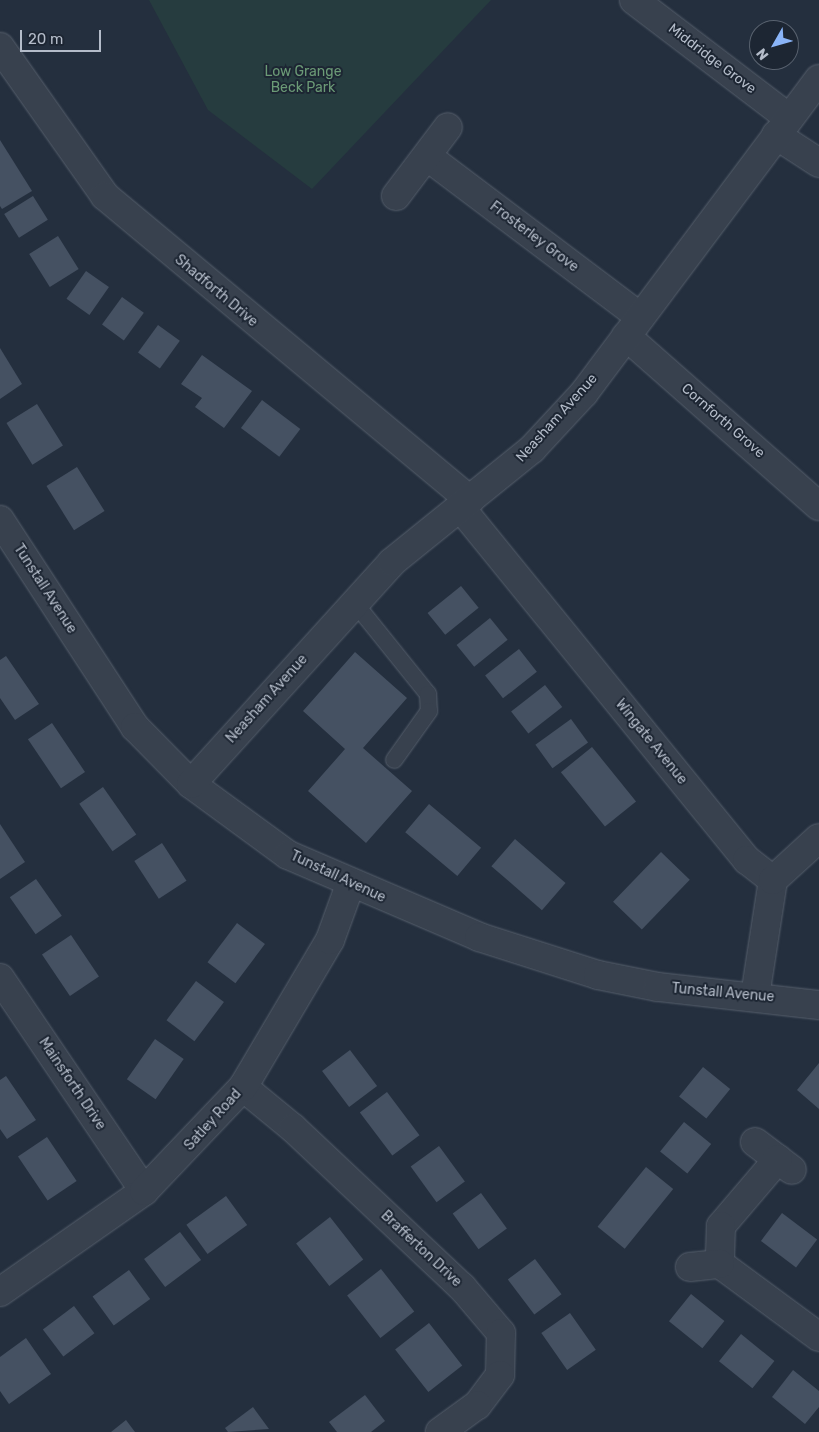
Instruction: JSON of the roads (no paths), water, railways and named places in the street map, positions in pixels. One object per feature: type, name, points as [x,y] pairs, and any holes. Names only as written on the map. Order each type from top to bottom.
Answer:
[{"type":"street","name":"Middridge Grove","points":[[634,0],[783,127],[819,163]]},
{"type":"street","name":"Shadforth Drive","points":[[0,46],[105,196],[465,503]]},
{"type":"street","name":"Neasham Avenue","points":[[191,784],[392,562],[532,450],[584,393],[819,79]]},
{"type":"street","points":[[396,196],[428,157],[448,127]]},
{"type":"street","name":"Frosterley Grove","points":[[428,157],[633,326]]},
{"type":"street","name":"Cornforth Grove","points":[[633,326],[819,506]]},
{"type":"street","name":"Wingate Avenue","points":[[465,503],[747,860],[774,880]]},
{"type":"street","name":"Tunstall Avenue","points":[[0,520],[134,727],[191,784],[288,855],[350,885],[479,937],[598,975],[658,987],[755,996],[819,1005]]},
{"type":"street","points":[[755,996],[774,880],[819,838]]},
{"type":"street","name":"Satley Road","points":[[0,1292],[144,1191],[243,1087],[330,940],[350,885]]},
{"type":"street","name":"Mainsforth Drive","points":[[0,978],[144,1191]]},
{"type":"street","name":"Brafferton Drive","points":[[243,1087],[293,1128],[462,1287],[501,1334],[500,1375],[477,1405],[440,1432]]},
{"type":"street","points":[[720,1264],[721,1226],[785,1165],[754,1142]]},
{"type":"street","points":[[690,1268],[720,1264],[819,1337]]},
{"type":"lane","points":[[354,602],[428,694],[429,711],[394,760]]},
{"type":"park label","name":"Low Grange Beck Park","points":[[303,80]]}]
